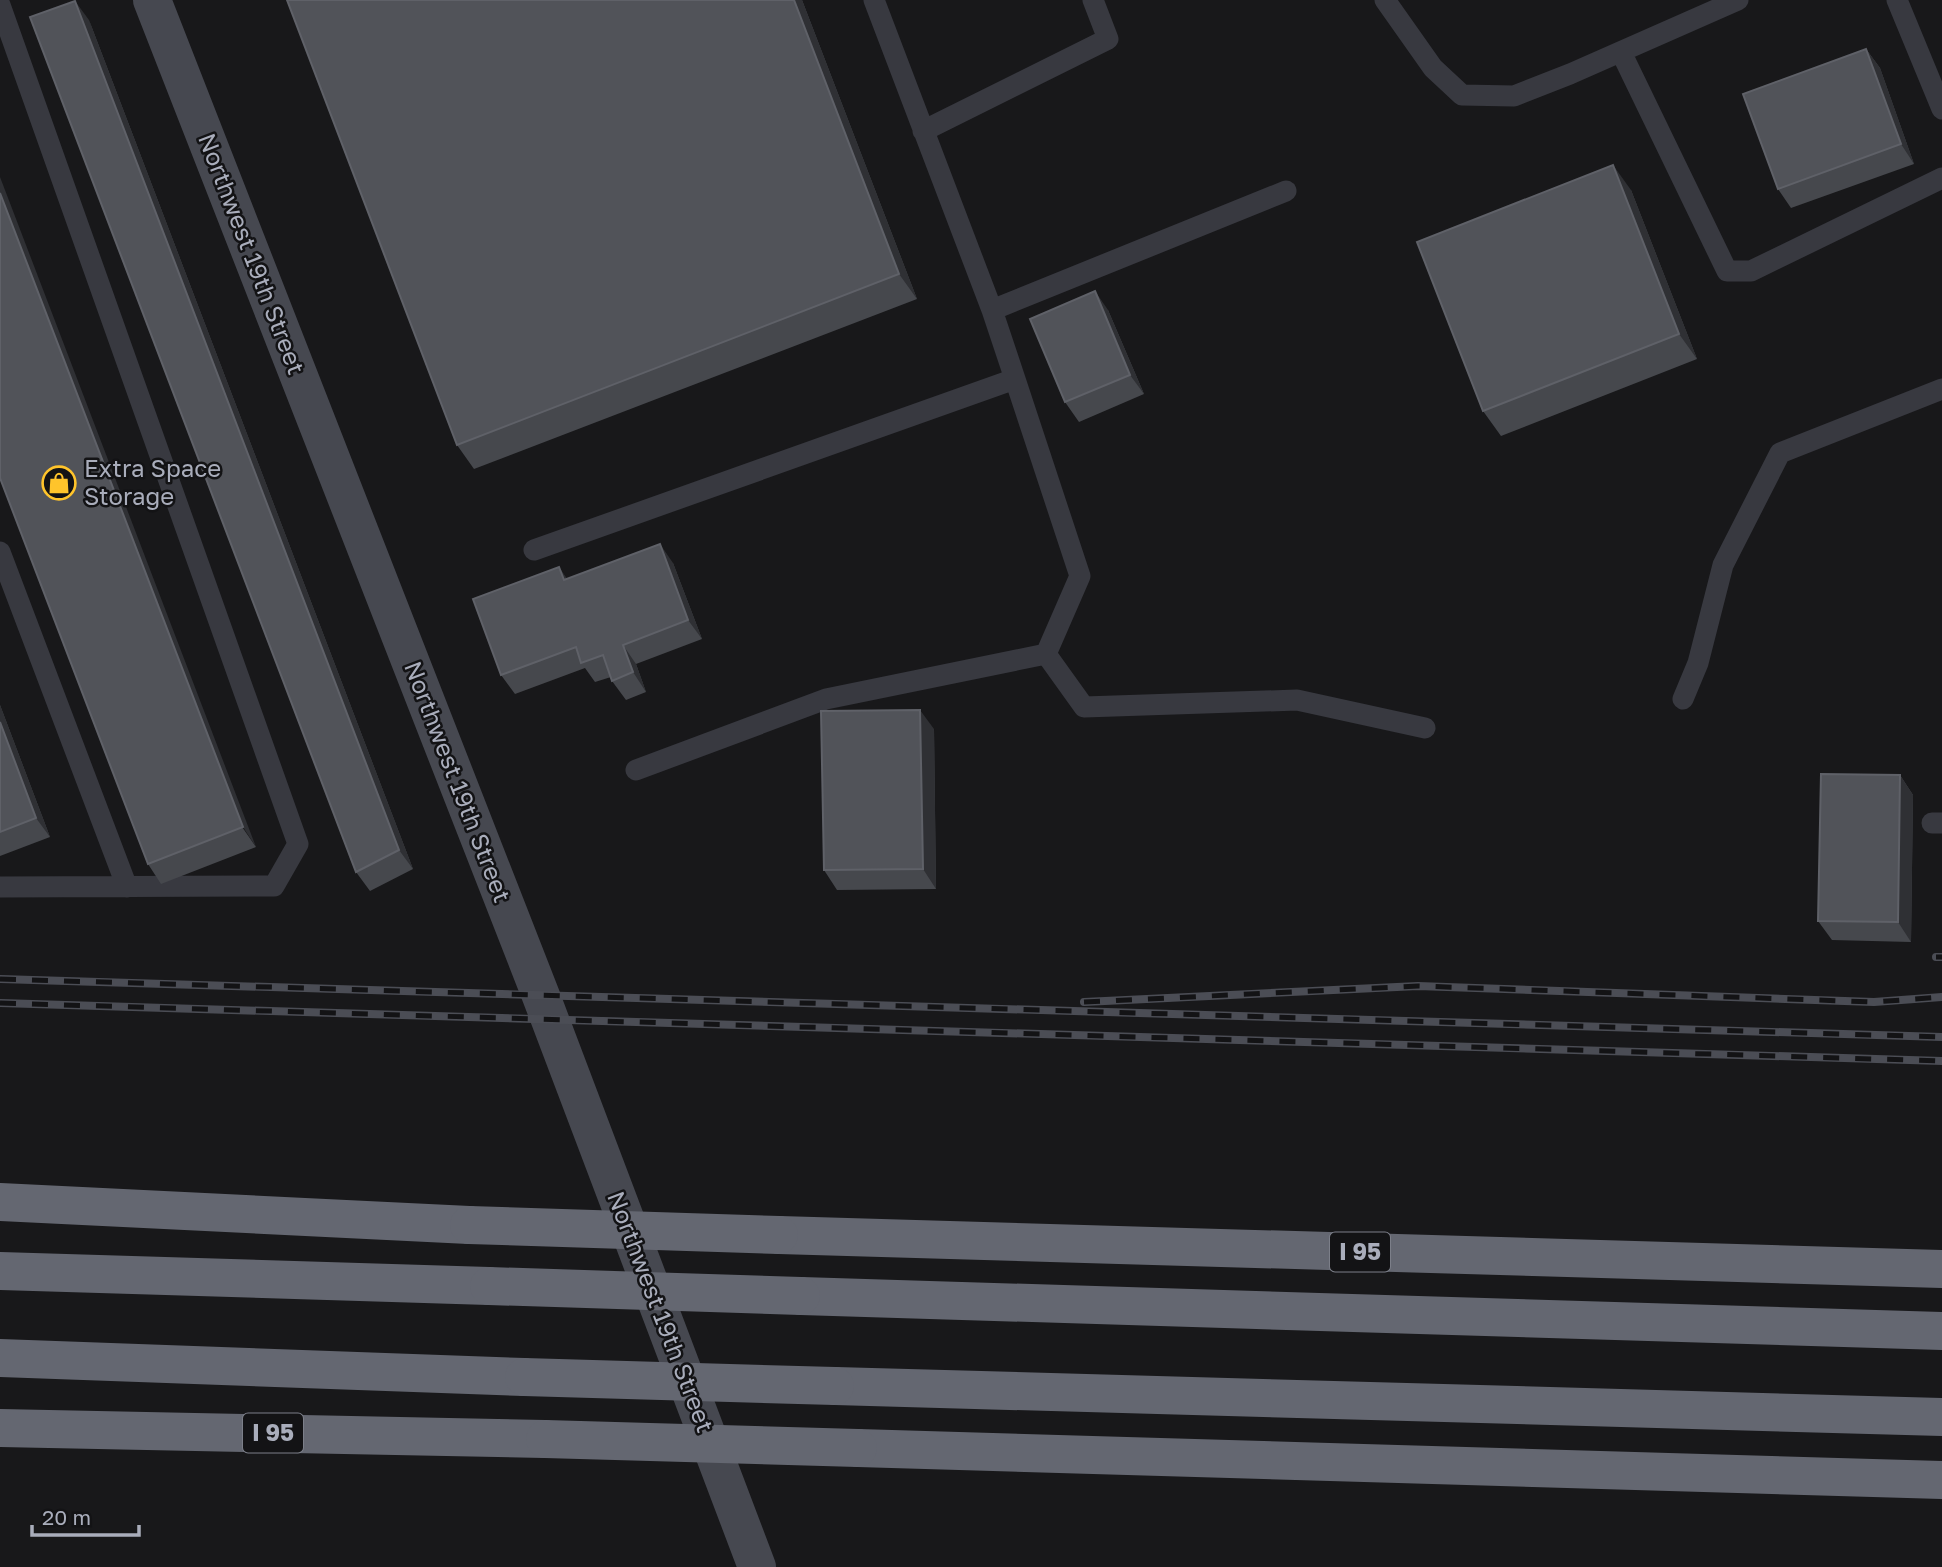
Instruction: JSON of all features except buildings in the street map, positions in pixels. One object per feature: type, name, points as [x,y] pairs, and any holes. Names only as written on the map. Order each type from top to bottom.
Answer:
[{"type":"highway","name":"I 95","points":[[0,1202],[469,1226],[1942,1269]]},
{"type":"highway","points":[[0,1271],[1942,1331]]},
{"type":"highway","points":[[0,1358],[524,1377],[1942,1417]]},
{"type":"highway","name":"I 95","points":[[0,1428],[545,1439],[1942,1480]]},
{"type":"street","name":"Northwest 19th Street","points":[[152,0],[536,983],[757,1567]]},
{"type":"lane","points":[[874,0],[992,310],[1080,576],[1046,654]]},
{"type":"lane","points":[[923,131],[1108,39],[1093,0]]},
{"type":"lane","points":[[1385,0],[1433,68],[1462,95],[1514,96],[1738,0]]},
{"type":"lane","points":[[1897,0],[1942,109]]},
{"type":"lane","points":[[0,5],[298,844],[274,886],[0,887]]},
{"type":"lane","points":[[1621,51],[1727,271],[1751,271],[1942,178]]},
{"type":"lane","points":[[992,310],[1286,191]]},
{"type":"lane","points":[[534,550],[1015,379]]},
{"type":"lane","points":[[1683,699],[1698,663],[1723,565],[1780,453],[1942,389]]},
{"type":"lane","points":[[0,552],[127,887]]},
{"type":"lane","points":[[1046,654],[1084,707],[1297,700],[1425,727]]},
{"type":"lane","points":[[636,770],[826,699],[1046,654]]},
{"type":"railway","points":[[1936,957],[1942,957]]},
{"type":"railway","points":[[0,979],[1942,1037]]},
{"type":"railway","points":[[1084,1002],[1418,986],[1874,1002],[1942,997]]},
{"type":"railway","points":[[0,1003],[1942,1061]]},
{"type":"place","name":"Extra Space Storage","points":[[59,483]]}]
